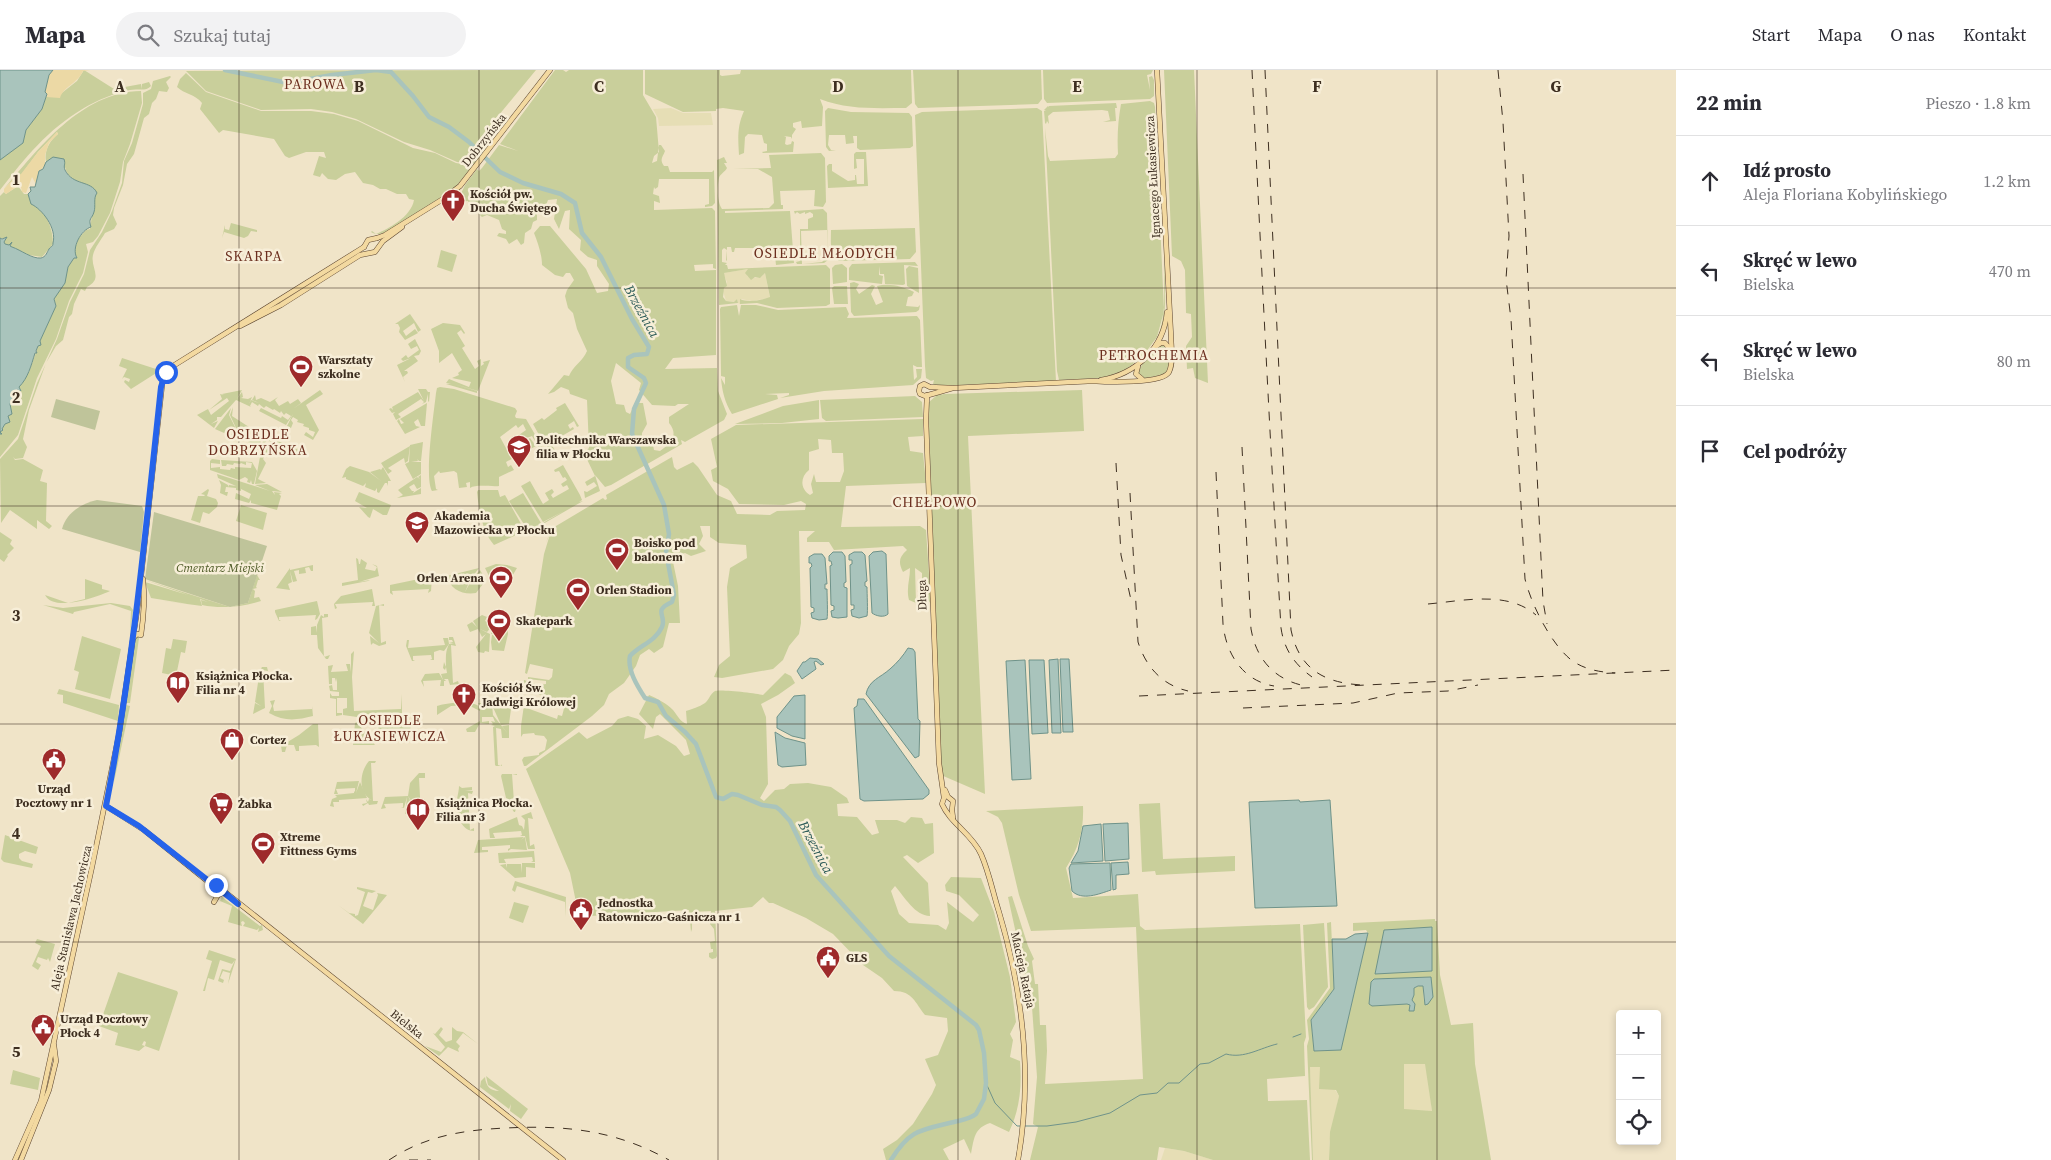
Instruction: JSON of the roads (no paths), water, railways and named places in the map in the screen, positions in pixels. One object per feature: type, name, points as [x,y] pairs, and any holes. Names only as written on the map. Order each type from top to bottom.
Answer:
[{"type":"main road","name":"Dobrzyńska","points":[[377,238],[385,235],[452,193],[467,178],[550,70]]},
{"type":"main road","name":"Ignacego Łukasiewicza","points":[[930,387],[953,388],[1093,381],[1115,382],[1144,380],[1167,375],[1172,365],[1158,70]]},
{"type":"main road","name":"Dobrzyńska","points":[[381,244],[424,211]]},
{"type":"main road","points":[[133,638],[137,634],[141,635],[145,601],[142,568],[164,375],[173,366],[232,329],[265,310],[364,247],[369,239],[377,238],[381,244],[376,252],[368,252],[354,258],[267,313],[232,329]]},
{"type":"main road","points":[[364,247],[368,252]]},
{"type":"main road","name":"Ignacego Łukasiewicza","points":[[1093,381],[1120,375],[1141,363],[1152,350],[1164,329],[1167,315],[1167,283]]},
{"type":"main road","points":[[1164,329],[1163,338],[1166,340],[1171,336]]},
{"type":"main road","points":[[1152,350],[1159,344],[1165,343],[1169,345],[1171,353]]},
{"type":"main road","points":[[1141,363],[1136,370],[1136,374],[1144,380]]},
{"type":"main road","points":[[926,384],[930,387],[926,395],[919,392],[920,386],[926,384]]},
{"type":"main road","name":"Ignacego Łukasiewicza","points":[[926,395],[953,388]]},
{"type":"main road","name":"Długa","points":[[926,395],[939,772],[946,798]]},
{"type":"main road","name":"Aleja Stanisława Jachowicza","points":[[21,1160],[39,1107],[106,804],[124,704],[142,568]]},
{"type":"main road","points":[[100,798],[104,798],[108,794]]},
{"type":"main road","points":[[952,808],[945,808],[942,804],[946,798],[954,801],[952,808],[955,822]]},
{"type":"main road","name":"Bielska","points":[[106,804],[112,810],[139,826],[238,904]]},
{"type":"main road","name":"Macieja Rataja","points":[[945,808],[955,822],[972,839],[984,860],[1011,954],[1018,987],[1024,1029],[1025,1105],[1019,1160]]},
{"type":"main road","name":"Bielska","points":[[216,885],[563,1160]]},
{"type":"main road","points":[[214,902],[218,895],[222,893]]},
{"type":"main road","name":"Aleja Stanisława Jachowicza","points":[[15,1160],[25,1145],[49,1090],[56,1061],[54,1049],[55,1034]]},
{"type":"main road","points":[[43,1089],[48,1087],[49,1090]]},
{"type":"water","points":[[0,70],[53,70],[49,75],[45,92],[47,94],[42,109],[26,130],[23,143],[0,160]]},
{"type":"water","points":[[53,157],[64,159],[64,168],[68,175],[77,181],[91,186],[97,193],[94,212],[90,220],[91,227],[78,240],[75,249],[77,258],[74,258],[68,267],[65,283],[54,299],[56,306],[27,376],[19,387],[21,391],[17,390],[10,404],[12,414],[8,416],[10,422],[5,424],[0,432],[0,238],[7,237],[4,242],[5,244],[9,245],[12,242],[10,246],[30,256],[41,258],[45,256],[53,245],[53,231],[48,220],[40,210],[31,204],[28,194],[31,191],[30,187],[35,187],[39,171],[43,169],[46,162]]},
{"type":"water","points":[[882,551],[886,554],[888,614],[878,616],[872,613],[869,556],[873,552]]},
{"type":"water","points":[[833,552],[842,552],[845,556],[846,582],[844,587],[847,588],[847,617],[838,618],[832,617],[831,611],[834,610],[834,606],[831,605],[830,566],[832,565],[831,561],[829,561],[829,556]]},
{"type":"water","points":[[854,552],[862,552],[865,555],[867,616],[859,618],[852,616],[851,610],[854,609],[854,605],[851,605],[850,565],[852,560],[849,560],[849,555]]},
{"type":"water","points":[[814,554],[822,554],[825,558],[827,584],[825,584],[825,589],[827,589],[827,619],[819,620],[812,618],[811,613],[814,612],[814,608],[811,607],[810,568],[812,566],[809,563],[809,557]]},
{"type":"water","points":[[908,648],[913,649],[915,652],[918,719],[920,721],[919,756],[915,758],[866,694],[872,682],[893,667]]},
{"type":"water","points":[[810,658],[818,659],[824,664],[821,665],[816,661],[814,662],[816,669],[802,679],[797,671],[803,662]]},
{"type":"water","points":[[1058,659],[1061,733],[1052,733],[1049,660]]},
{"type":"water","points":[[1060,659],[1069,659],[1073,732],[1063,732]]},
{"type":"water","points":[[1025,660],[1031,779],[1012,780],[1006,661]]},
{"type":"water","points":[[1029,660],[1044,660],[1048,733],[1032,734]]},
{"type":"water","points":[[805,695],[805,739],[792,736],[777,728],[777,717],[794,696]]},
{"type":"water","points":[[858,699],[864,699],[929,790],[929,794],[923,799],[864,801],[860,799],[854,708],[857,706]]},
{"type":"water","points":[[775,732],[785,738],[805,743],[806,765],[782,767],[778,765]]},
{"type":"water","points":[[1299,800],[1300,802],[1330,800],[1337,906],[1255,908],[1249,802]]},
{"type":"water","points":[[1128,823],[1129,859],[1105,861],[1103,824]]},
{"type":"water","points":[[1101,824],[1103,861],[1071,863],[1078,851],[1083,826]]},
{"type":"water","points":[[1128,862],[1129,874],[1116,875],[1116,889],[1113,890],[1111,863]]},
{"type":"water","points":[[1110,863],[1111,890],[1086,896],[1081,896],[1072,891],[1069,868],[1071,864]]},
{"type":"water","points":[[1432,927],[1432,971],[1375,974],[1384,930]]},
{"type":"water","points":[[1368,933],[1341,1050],[1314,1051],[1311,1020],[1334,989],[1332,939],[1346,939],[1355,934]]},
{"type":"water","points":[[1431,977],[1433,997],[1425,1005],[1423,986],[1414,988],[1412,1000],[1415,1004],[1414,1011],[1409,1011],[1410,1005],[1407,1004],[1372,1006],[1369,1004],[1371,982],[1374,979]]},
{"type":"waterway","name":"Brzeźnica","points":[[225,70],[288,83],[376,70],[391,72],[429,117],[449,127],[469,142],[500,172],[523,183],[561,194],[575,203],[582,233],[601,257],[632,319],[649,347],[647,354],[634,355],[628,358],[628,367],[644,378],[646,383],[634,409],[632,434],[664,505],[669,534],[666,552],[674,595],[672,602],[661,611],[663,623],[659,632],[630,656],[630,667],[636,684],[645,698],[658,702],[666,716],[696,744],[716,797],[723,799],[732,794],[738,795],[780,810],[790,821],[816,875],[889,956],[976,1025],[979,1030],[984,1053],[986,1083],[984,1099],[976,1114],[966,1119],[917,1132],[904,1142],[891,1160]]},
{"type":"waterway","points":[[1293,1037],[1301,1034]]},
{"type":"waterway","points":[[1025,1126],[1047,1126],[1076,1122],[1110,1113],[1140,1095],[1157,1093],[1168,1083],[1179,1083],[1200,1064],[1209,1063],[1226,1054],[1246,1054],[1277,1044]]},
{"type":"waterway","points":[[986,1083],[995,1103],[1017,1126],[1021,1126]]},
{"type":"railway","points":[[1252,70],[1281,628],[1282,636],[1291,656],[1312,677]]},
{"type":"railway","points":[[1265,70],[1291,630],[1300,655],[1315,671],[1336,681],[1362,685]]},
{"type":"railway","points":[[1498,70],[1503,122],[1509,236],[1506,279],[1511,319],[1525,579],[1537,612],[1550,636],[1566,655],[1584,667],[1615,673]]},
{"type":"railway","points":[[1523,174],[1543,601],[1547,624]]},
{"type":"railway","points":[[1242,447],[1253,639],[1262,658],[1274,672],[1291,682],[1301,685]]},
{"type":"railway","points":[[1116,463],[1121,555],[1131,600]]},
{"type":"railway","points":[[1216,472],[1225,635],[1232,655],[1245,672],[1263,683],[1274,686]]},
{"type":"railway","points":[[1130,493],[1138,642],[1141,651],[1156,674],[1170,684],[1188,691]]},
{"type":"railway","points":[[1428,604],[1484,599],[1498,600],[1512,602],[1536,615]]},
{"type":"railway","points":[[1139,696],[1676,670]]},
{"type":"railway","points":[[1243,708],[1353,703],[1398,693],[1448,691],[1478,685]]},
{"type":"railway","points":[[389,1160],[416,1145],[445,1136],[475,1130],[528,1127],[570,1129],[610,1136],[649,1150],[669,1160]]},
{"type":"railway","points":[[409,1160],[431,1160]]},
{"type":"place","name":"Kościół pw. Ducha Świętego","points":[[453,222]]},
{"type":"place","name":"Warsztaty szkolne","points":[[301,388]]},
{"type":"place","name":"Politechnika Warszawska filia w Płocku","points":[[519,468]]},
{"type":"place","name":"Akademia Mazowiecka w Płocku","points":[[417,544]]},
{"type":"place","name":"Boisko pod balonem","points":[[617,571]]},
{"type":"place","name":"Orlen Arena","points":[[501,599]]},
{"type":"place","name":"Orlen Stadion","points":[[578,611]]},
{"type":"place","name":"Skatepark","points":[[499,642]]},
{"type":"place","name":"Książnica Płocka. Filia nr 4","points":[[178,704]]},
{"type":"place","name":"Kościół Św. Jadwigi Królowej","points":[[464,716]]},
{"type":"place","name":"Cortez","points":[[232,761]]},
{"type":"place","name":"Urząd Pocztowy nr 1","points":[[54,781]]},
{"type":"place","name":"Żabka","points":[[221,825]]},
{"type":"place","name":"Książnica Płocka. Filia nr 3","points":[[418,831]]},
{"type":"place","name":"Xtreme Fittness Gyms","points":[[263,865]]},
{"type":"place","name":"Jednostka Ratowniczo-Gaśnicza nr 1","points":[[581,931]]},
{"type":"place","name":"GLS","points":[[828,979]]},
{"type":"place","name":"Urząd Pocztowy Płock 4","points":[[43,1047]]},
{"type":"district","name":"PAROWA","points":[[315,84]]},
{"type":"district","name":"OSIEDLE MŁODYCH","points":[[825,253]]},
{"type":"district","name":"SKARPA","points":[[254,256]]},
{"type":"district","name":"PETROCHEMIA","points":[[1154,355]]},
{"type":"district","name":"OSIEDLE DOBRZYŃSKA","points":[[258,442]]},
{"type":"district","name":"CHEŁPOWO","points":[[935,502]]},
{"type":"district","name":"OSIEDLE ŁUKASIEWICZA","points":[[390,728]]},
{"type":"park label","name":"Cmentarz Miejski","points":[[220,568]]}]
